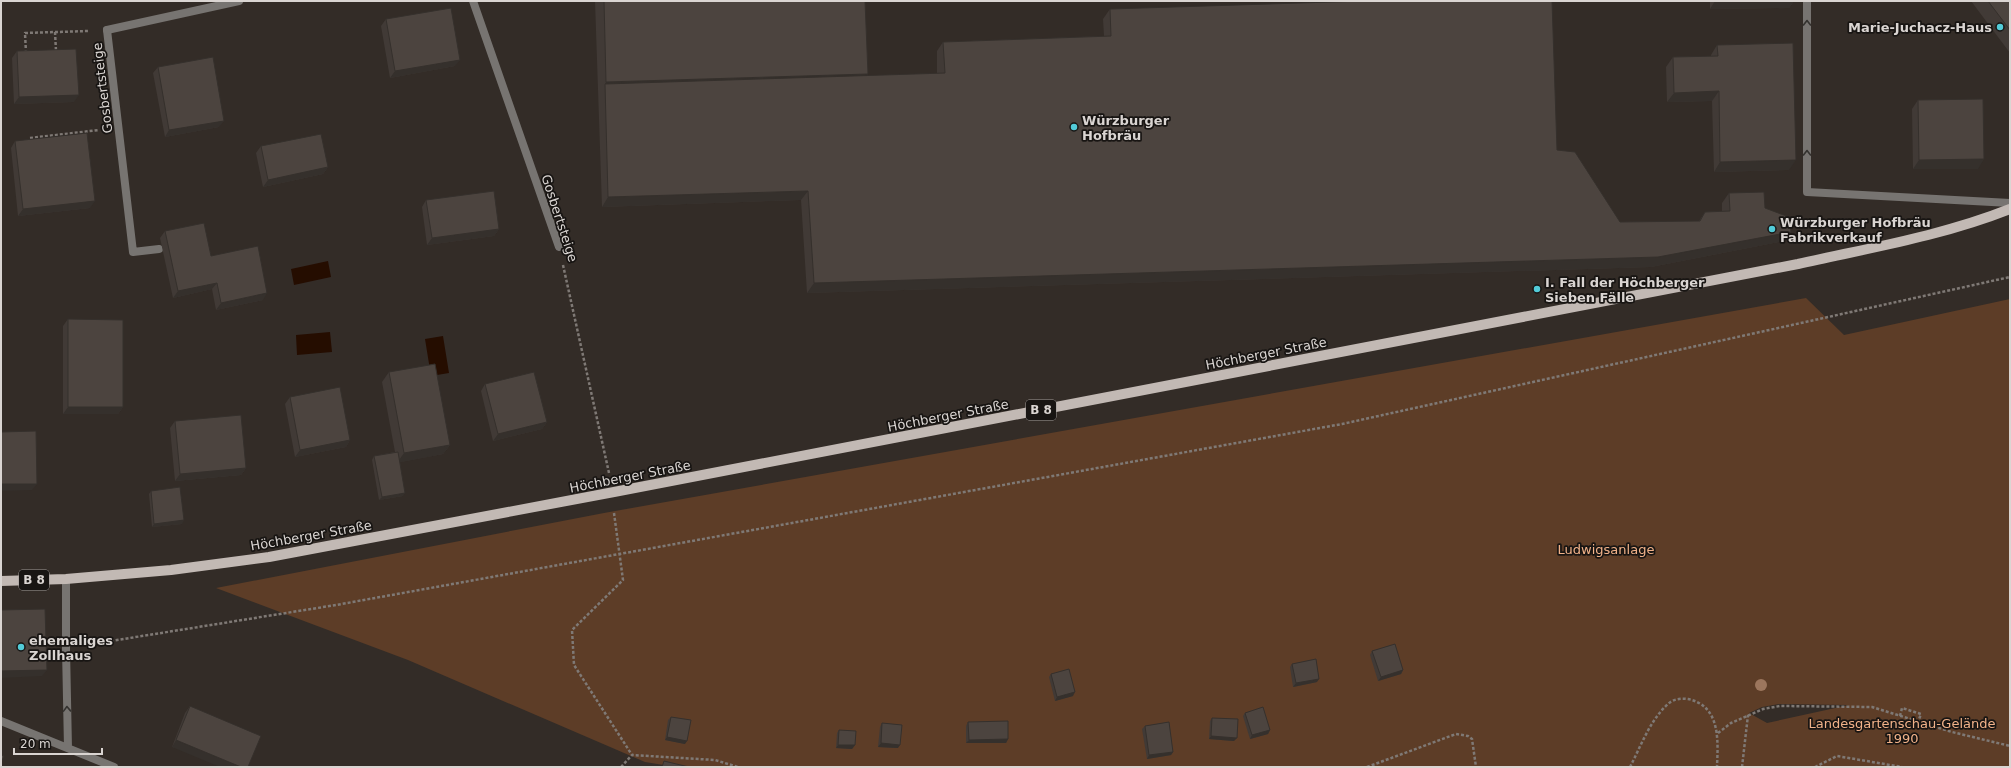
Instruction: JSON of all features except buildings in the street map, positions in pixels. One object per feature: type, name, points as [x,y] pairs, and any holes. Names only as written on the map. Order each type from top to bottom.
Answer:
[{"type":"main road","name":"Höchberger Straße","points":[[1,581],[66,579],[171,570],[269,557],[1798,264],[1916,238],[2010,210]]},
{"type":"street","name":"Gosbertsteige","points":[[159,249],[133,252],[107,30],[239,1]]},
{"type":"street","name":"Gosbertsteige","points":[[473,1],[559,247]]},
{"type":"street","points":[[1807,1],[1807,192],[2010,203]]},
{"type":"street","points":[[66,579],[68,748]]},
{"type":"street","points":[[1,720],[114,767]]},
{"type":"path","points":[[26,57],[25,33],[107,30]]},
{"type":"path","points":[[55,32],[56,56]]},
{"type":"path","points":[[30,138],[102,130]]},
{"type":"path","name":"Gosbertsteige","points":[[559,247],[602,447],[614,492]]},
{"type":"path","points":[[66,649],[336,605],[620,555],[1342,424],[2010,277]]},
{"type":"path","points":[[614,522],[623,580],[572,630],[574,665],[632,755]]},
{"type":"path","points":[[1630,767],[1660,713],[1672,701],[1683,698],[1700,702],[1708,710],[1718,733],[1717,767]]},
{"type":"path","points":[[1718,733],[1731,722],[1763,709],[1780,706],[1872,707],[1952,732],[2010,746]]},
{"type":"path","points":[[1900,716],[1902,708],[1907,709],[1921,714],[1918,722]]},
{"type":"path","points":[[1742,767],[1748,715]]},
{"type":"path","points":[[1367,767],[1456,734],[1468,736],[1472,739],[1476,767]]},
{"type":"path","points":[[621,767],[632,755]]},
{"type":"path","points":[[632,755],[715,760],[738,767]]},
{"type":"path","points":[[1815,767],[1837,756],[1902,767]]},
{"type":"green space","name":"Ludwigsanlage","points":[[1806,298],[1844,335],[2010,299],[2010,767],[676,767],[645,762],[408,660],[216,588],[604,513]],"holes":[[[1779,704],[1849,705],[1767,723],[1749,713],[1762,707]]]},
{"type":"shaded area","points":[[328,261],[331,277],[294,285],[291,269]]},
{"type":"shaded area","points":[[330,332],[332,352],[297,355],[296,335]]},
{"type":"shaded area","points":[[443,336],[449,373],[431,376],[425,339]]},
{"type":"place","name":"Marie-Juchacz-Haus","points":[[2000,27]]},
{"type":"place","name":"Würzburger Hofbräu","points":[[1074,127]]},
{"type":"place","name":"Würzburger Hofbräu Fabrikverkauf","points":[[1772,229]]},
{"type":"place","name":"I. Fall der Höchberger Sieben Fälle","points":[[1537,289]]},
{"type":"place","name":"ehemaliges Zollhaus","points":[[21,647]]},
{"type":"park label","name":"Landesgartenschau-Gelände 1990","points":[[1902,730]]}]
